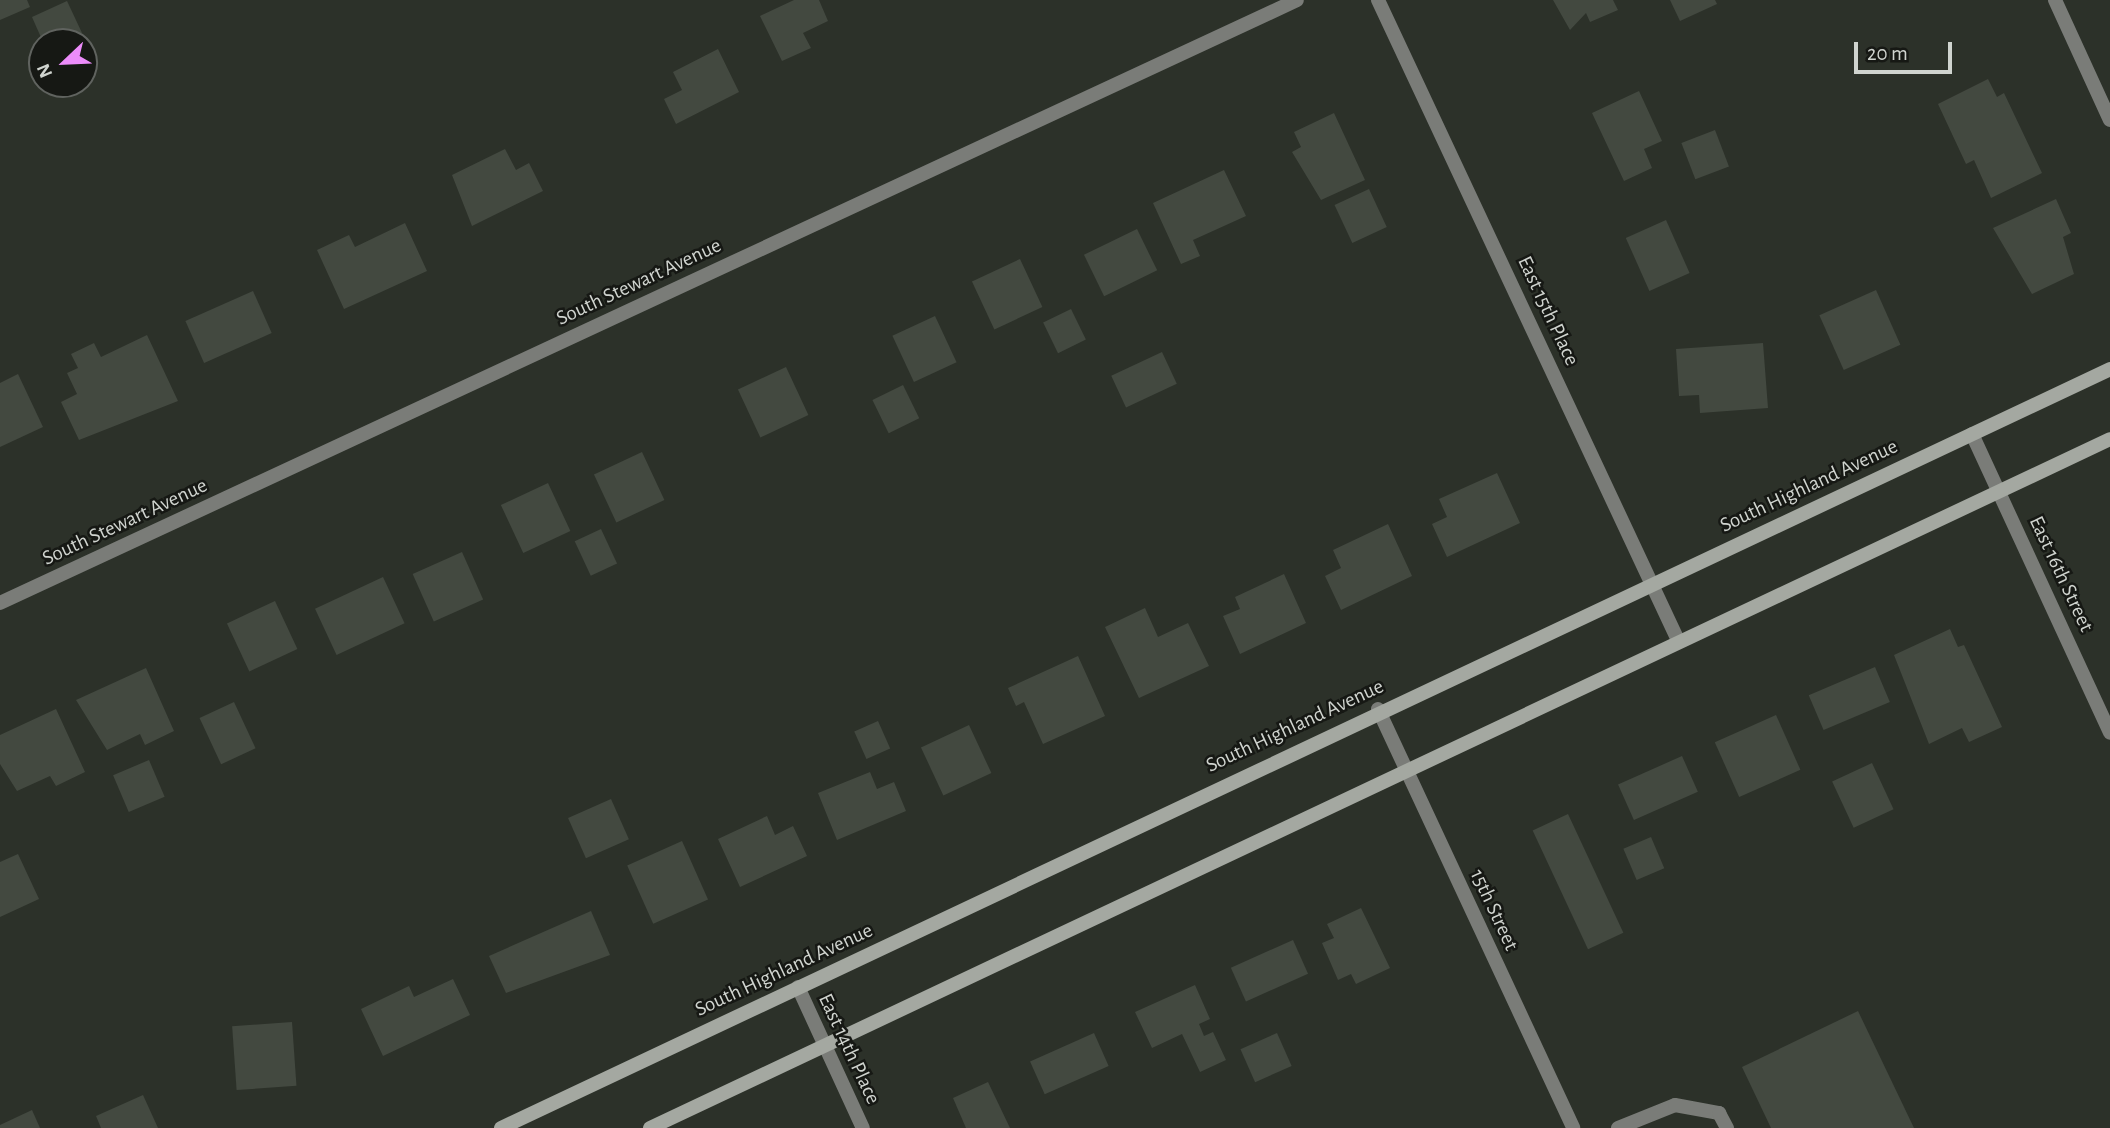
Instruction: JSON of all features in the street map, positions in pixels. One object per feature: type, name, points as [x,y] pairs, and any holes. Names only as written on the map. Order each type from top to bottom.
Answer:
[{"type":"main road","name":"South Highland Avenue","points":[[501,1128],[1378,709],[2110,369]]},
{"type":"main road","points":[[650,1128],[1678,640],[2110,439]]},
{"type":"street","name":"South Stewart Avenue","points":[[0,603],[1297,0]]},
{"type":"street","name":"East 15th Place","points":[[1378,0],[1678,640]]},
{"type":"street","points":[[2054,0],[2110,120]]},
{"type":"street","name":"East 16th Street","points":[[1972,434],[2110,733]]},
{"type":"street","name":"15th Street","points":[[1378,709],[1573,1128]]},
{"type":"street","name":"East 14th Place","points":[[798,987],[863,1128]]},
{"type":"street","points":[[1618,1128],[1675,1105],[1718,1113],[1727,1128]]},
{"type":"building","points":[[0,0],[27,0],[30,7],[0,20]]},
{"type":"building","points":[[794,0],[819,0],[828,21],[803,33],[811,48],[782,61],[760,16]]},
{"type":"building","points":[[1553,0],[1613,0],[1618,10],[1590,22],[1586,13],[1570,30]]},
{"type":"building","points":[[1670,0],[1715,0],[1717,4],[1680,21]]},
{"type":"building","points":[[67,1],[80,28],[37,28],[32,17]]},
{"type":"building","points":[[718,49],[739,92],[676,124],[664,99],[682,90],[673,72]]},
{"type":"building","points":[[1988,79],[1997,97],[2004,93],[2042,173],[1991,198],[1974,160],[1966,164],[1938,104]]},
{"type":"building","points":[[1639,91],[1662,141],[1644,149],[1652,168],[1624,181],[1592,113]]},
{"type":"building","points":[[1334,113],[1365,180],[1321,200],[1292,152],[1301,147],[1294,132]]},
{"type":"building","points":[[1715,130],[1729,166],[1695,179],[1681,143]]},
{"type":"building","points":[[505,149],[516,170],[529,163],[543,191],[472,226],[452,175]]},
{"type":"building","points":[[1224,170],[1246,216],[1193,240],[1200,256],[1181,264],[1153,203]]},
{"type":"building","points":[[1369,189],[1387,227],[1352,243],[1335,205]]},
{"type":"building","points":[[2056,199],[2071,233],[2063,237],[2074,274],[2032,294],[1993,228]]},
{"type":"building","points":[[1666,220],[1690,273],[1649,291],[1626,238]]},
{"type":"building","points":[[405,223],[427,271],[344,309],[317,250],[349,235],[355,247]]},
{"type":"building","points":[[1137,229],[1157,270],[1104,296],[1084,255]]},
{"type":"building","points":[[1020,259],[1042,307],[994,329],[972,281]]},
{"type":"building","points":[[1876,290],[1900,345],[1844,370],[1819,315]]},
{"type":"building","points":[[253,291],[272,333],[204,363],[185,321]]},
{"type":"building","points":[[1071,309],[1086,340],[1058,353],[1043,323]]},
{"type":"building","points":[[935,316],[957,362],[914,382],[892,336]]},
{"type":"building","points":[[147,335],[178,401],[79,440],[61,402],[77,394],[67,373],[78,368],[71,354],[94,343],[101,357]]},
{"type":"building","points":[[1763,343],[1768,408],[1700,413],[1699,395],[1679,396],[1676,349]]},
{"type":"building","points":[[1162,352],[1177,384],[1126,407],[1111,376]]},
{"type":"building","points":[[786,367],[808,415],[760,437],[738,389]]},
{"type":"building","points":[[18,374],[43,427],[0,447],[0,383]]},
{"type":"building","points":[[903,385],[919,418],[889,433],[872,400]]},
{"type":"building","points":[[642,452],[664,500],[616,522],[594,474]]},
{"type":"building","points":[[1497,473],[1520,523],[1447,557],[1432,524],[1447,517],[1439,499]]},
{"type":"building","points":[[548,483],[570,531],[523,553],[501,505]]},
{"type":"building","points":[[1388,524],[1412,576],[1341,610],[1325,576],[1341,568],[1333,550]]},
{"type":"building","points":[[601,529],[617,563],[591,576],[575,541]]},
{"type":"building","points":[[462,552],[483,600],[434,621],[413,574]]},
{"type":"building","points":[[1284,574],[1306,623],[1240,654],[1223,616],[1240,609],[1235,597]]},
{"type":"building","points":[[383,577],[405,623],[337,655],[315,609]]},
{"type":"building","points":[[275,601],[297,649],[249,671],[227,623]]},
{"type":"building","points":[[1145,608],[1158,637],[1188,623],[1209,666],[1139,698],[1105,627]]},
{"type":"building","points":[[1950,629],[1958,647],[1964,645],[2002,727],[1969,742],[1962,728],[1929,744],[1894,655]]},
{"type":"building","points":[[1078,656],[1105,716],[1043,744],[1024,702],[1016,706],[1008,688]]},
{"type":"building","points":[[1875,667],[1890,702],[1824,730],[1809,695]]},
{"type":"building","points":[[146,668],[174,731],[145,745],[140,734],[107,750],[76,700]]},
{"type":"building","points":[[234,702],[256,748],[221,764],[200,718]]},
{"type":"building","points":[[56,709],[85,772],[56,786],[50,776],[17,791],[0,764],[0,735]]},
{"type":"building","points":[[1776,715],[1800,770],[1739,797],[1715,742]]},
{"type":"building","points":[[878,721],[890,748],[866,759],[854,732]]},
{"type":"building","points":[[969,725],[991,773],[943,795],[921,747]]},
{"type":"building","points":[[1682,756],[1698,792],[1634,820],[1618,784]]},
{"type":"building","points":[[149,760],[165,797],[129,812],[113,775]]},
{"type":"building","points":[[1872,763],[1894,809],[1854,828],[1832,782]]},
{"type":"building","points":[[870,772],[877,789],[894,782],[906,811],[837,840],[818,793]]},
{"type":"building","points":[[611,799],[629,839],[586,858],[568,818]]},
{"type":"building","points":[[1568,814],[1623,933],[1588,949],[1533,830]]},
{"type":"building","points":[[767,816],[775,835],[793,826],[807,856],[740,887],[718,839]]},
{"type":"building","points":[[1651,837],[1664,868],[1637,880],[1623,849]]},
{"type":"building","points":[[682,841],[708,899],[653,924],[627,865]]},
{"type":"building","points":[[18,854],[39,899],[0,917],[0,862]]},
{"type":"building","points":[[1361,908],[1390,968],[1356,984],[1351,974],[1338,980],[1322,943],[1334,938],[1327,924]]},
{"type":"building","points":[[591,911],[610,955],[506,993],[489,956]]},
{"type":"building","points":[[1293,940],[1308,974],[1246,1001],[1231,968]]},
{"type":"building","points":[[453,979],[470,1015],[383,1056],[361,1009],[409,986],[414,997]]},
{"type":"building","points":[[1195,985],[1210,1019],[1199,1024],[1204,1036],[1213,1032],[1226,1060],[1200,1072],[1182,1034],[1152,1048],[1135,1012]]},
{"type":"building","points":[[1858,1011],[1914,1128],[1771,1128],[1742,1067]]},
{"type":"building","points":[[292,1022],[296,1086],[237,1090],[232,1026]]},
{"type":"building","points":[[1094,1033],[1109,1066],[1045,1094],[1030,1061]]},
{"type":"building","points":[[1277,1033],[1292,1066],[1255,1082],[1240,1049]]},
{"type":"building","points":[[988,1082],[1010,1128],[966,1128],[953,1098]]},
{"type":"building","points":[[143,1095],[158,1128],[101,1128],[96,1116]]},
{"type":"building","points":[[32,1110],[40,1128],[0,1128],[0,1125]]}]
